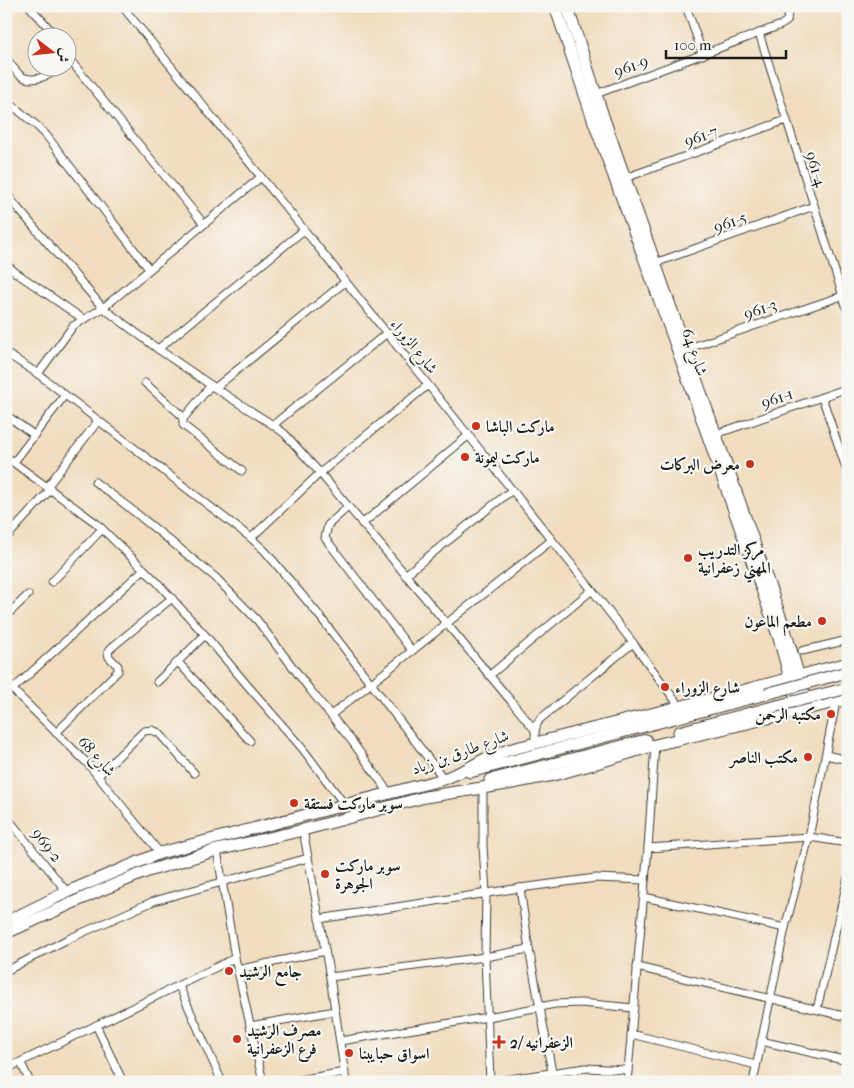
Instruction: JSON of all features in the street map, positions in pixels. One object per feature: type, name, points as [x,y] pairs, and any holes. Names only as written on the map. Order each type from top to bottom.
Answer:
[{"type":"main road","name":"شارع 64","points":[[555,6],[594,122],[675,343],[794,677],[804,710]]},
{"type":"main road","name":"شارع 64","points":[[566,6],[785,630],[794,677]]},
{"type":"main road","name":"شارع طارق بن زياد","points":[[6,922],[67,892],[160,853],[444,779],[508,750],[794,677],[847,669]]},
{"type":"main road","points":[[444,779],[766,694],[847,669]]},
{"type":"main road","points":[[425,797],[848,688]]},
{"type":"main road","name":"شارع طارق بن زياد","points":[[6,933],[99,890],[217,850],[303,830],[425,797],[483,788],[562,772],[655,745],[848,699]]},
{"type":"street","points":[[29,6],[49,28]]},
{"type":"street","name":"شارع الزوراء","points":[[122,6],[592,590],[680,707]]},
{"type":"street","points":[[686,6],[703,55]]},
{"type":"street","name":"961-9","points":[[596,94],[782,25],[786,21],[788,14],[786,6]]},
{"type":"street","name":"961-4","points":[[759,33],[848,312]]},
{"type":"street","points":[[6,60],[21,76],[28,77]]},
{"type":"street","points":[[78,70],[204,224]]},
{"type":"street","points":[[6,100],[38,126],[46,135],[150,270]]},
{"type":"street","name":"961-7","points":[[625,178],[786,120]]},
{"type":"street","points":[[38,374],[72,326],[103,308],[261,177]]},
{"type":"street","points":[[6,192],[103,308],[158,349],[285,434],[490,675],[534,730]]},
{"type":"street","name":"961-5","points":[[655,263],[814,206]]},
{"type":"street","points":[[158,349],[304,230]]},
{"type":"street","points":[[6,264],[83,319]]},
{"type":"street","points":[[183,419],[213,386],[345,282]]},
{"type":"street","name":"961-3","points":[[686,349],[842,296]]},
{"type":"street","points":[[273,425],[387,334]]},
{"type":"street","points":[[6,353],[38,374],[266,550],[318,614],[444,779]]},
{"type":"street","points":[[145,383],[180,414],[183,424],[242,470]]},
{"type":"street","points":[[251,538],[320,473],[428,385]]},
{"type":"street","name":"961-1","points":[[716,434],[848,388]]},
{"type":"street","points":[[14,462],[65,395]]},
{"type":"street","points":[[822,397],[848,474]]},
{"type":"street","points":[[6,415],[34,436]]},
{"type":"street","points":[[6,538],[49,488],[98,420]]},
{"type":"street","points":[[362,524],[468,436]]},
{"type":"street","points":[[6,457],[96,523],[144,569],[206,635],[302,748],[345,805]]},
{"type":"street","points":[[95,482],[215,577],[257,620],[351,740],[389,793]]},
{"type":"street","points":[[405,575],[512,490]]},
{"type":"street","points":[[348,507],[328,525],[324,538],[412,651]]},
{"type":"street","points":[[52,582],[102,529]]},
{"type":"street","points":[[331,715],[552,540]]},
{"type":"street","points":[[12,689],[144,569]]},
{"type":"street","points":[[490,675],[592,590]]},
{"type":"street","points":[[6,616],[28,595]]},
{"type":"street","points":[[56,732],[118,671],[118,666],[109,657],[108,652],[172,598]]},
{"type":"street","points":[[156,682],[206,635]]},
{"type":"street","points":[[802,651],[848,640]]},
{"type":"street","points":[[535,744],[534,730],[540,719],[633,643]]},
{"type":"street","points":[[178,662],[250,741]]},
{"type":"street","name":"شارع 68","points":[[6,683],[88,764],[160,853]]},
{"type":"street","points":[[753,1082],[785,928],[809,838],[836,702]]},
{"type":"street","points":[[98,776],[144,731],[152,730],[159,733],[194,773]]},
{"type":"street","points":[[627,1082],[644,897],[655,745]]},
{"type":"street","points":[[826,755],[848,760]]},
{"type":"street","points":[[483,788],[483,846],[486,893],[485,957],[490,1082],[585,1068],[628,1070]]},
{"type":"street","name":"969-2","points":[[6,816],[67,892]]},
{"type":"street","points":[[303,830],[330,977],[346,1082]]},
{"type":"street","points":[[648,848],[809,838],[848,843]]},
{"type":"street","points":[[217,850],[237,970],[263,1082]]},
{"type":"street","points":[[6,971],[66,940],[154,901],[308,858]]},
{"type":"street","points":[[319,919],[596,878],[645,880]]},
{"type":"street","points":[[817,1010],[848,878]]},
{"type":"street","points":[[520,888],[529,949],[552,1072]]},
{"type":"street","points":[[644,897],[785,928]]},
{"type":"street","points":[[330,977],[485,957],[529,949]]},
{"type":"street","points":[[237,970],[325,951]]},
{"type":"street","points":[[6,1069],[22,1063],[235,958]]},
{"type":"street","points":[[637,967],[848,1017]]},
{"type":"street","points":[[179,986],[222,1082]]},
{"type":"street","points":[[340,1042],[555,1004],[581,1003],[634,1008]]},
{"type":"street","points":[[250,1026],[335,1011]]},
{"type":"street","points":[[96,1025],[123,1082]]},
{"type":"street","points":[[631,1034],[756,1065]]},
{"type":"street","points":[[761,1041],[848,1061]]},
{"type":"street","points":[[22,1063],[30,1082]]},
{"type":"street","points":[[287,1082],[345,1072]]},
{"type":"place","name":"ماركت الباشا","points":[[476,426]]},
{"type":"place","name":"ماركت ليمونة","points":[[465,457]]},
{"type":"place","name":"معرض البركات","points":[[750,464]]},
{"type":"place","name":"مركز التدريب المهني زعفرانية","points":[[688,558]]},
{"type":"place","name":"مطعم الماعون","points":[[822,621]]},
{"type":"place","name":"شارع الزوراء","points":[[665,687]]},
{"type":"place","name":"مكتبه الرحمن","points":[[831,714]]},
{"type":"place","name":"مكتب الناصر","points":[[808,757]]},
{"type":"place","name":"سوبر ماركت فستقة","points":[[294,803]]},
{"type":"place","name":"سوبر ماركت الجوهرة","points":[[325,874]]},
{"type":"place","name":"جامع الرشيد","points":[[229,971]]},
{"type":"place","name":"مصرف الرشيد فرع الزعفرانية","points":[[237,1039]]},
{"type":"place","name":"الزعفرانيه /2","points":[[499,1042]]},
{"type":"place","name":"اسواق حبايبنا","points":[[349,1053]]}]
